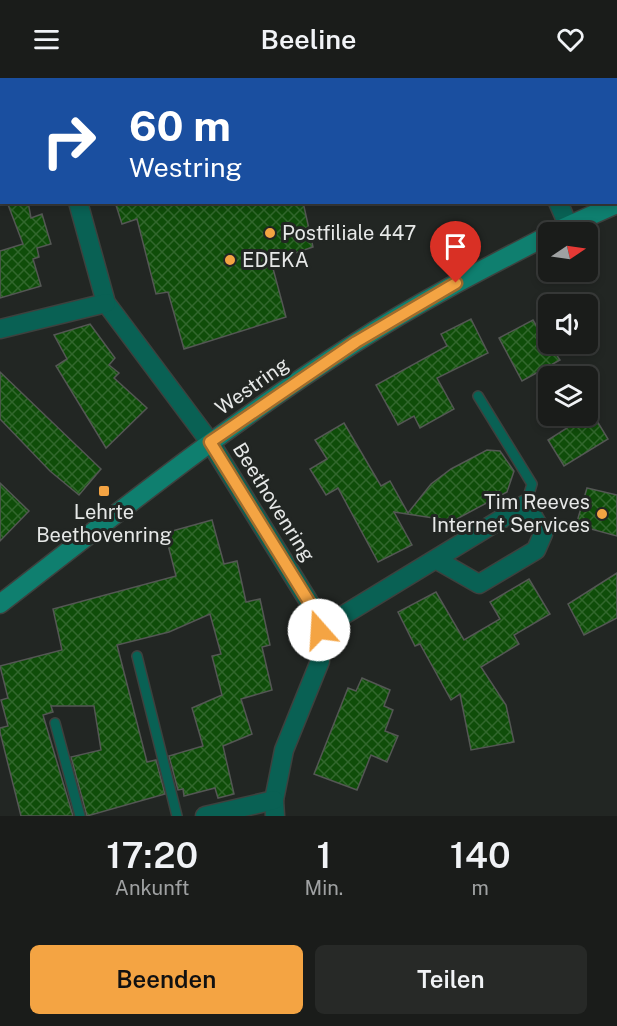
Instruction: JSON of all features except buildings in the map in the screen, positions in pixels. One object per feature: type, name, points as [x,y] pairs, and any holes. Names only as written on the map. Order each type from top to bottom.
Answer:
[{"type":"street","name":"Beethovenring","points":[[79,204],[106,303],[210,442],[314,610],[319,630],[320,661],[284,750],[274,808]]},
{"type":"street","points":[[558,204],[560,222]]},
{"type":"street","points":[[577,222],[617,204]]},
{"type":"street","name":"Westring","points":[[0,604],[210,442],[356,342],[456,283],[538,241]]},
{"type":"street","points":[[0,330],[106,303]]},
{"type":"street","points":[[319,630],[526,504],[543,534],[536,550],[479,584],[437,560]]},
{"type":"street","points":[[205,816],[274,808]]},
{"type":"lane","points":[[477,396],[532,484],[526,504]]},
{"type":"lane","points":[[137,656],[177,816]]},
{"type":"lane","points":[[55,723],[80,816]]},
{"type":"place","name":"Postfiliale 447","points":[[270,233]]},
{"type":"place","name":"EDEKA","points":[[230,260]]},
{"type":"place","name":"Lehrte Beethovenring","points":[[104,491]]},
{"type":"place","name":"Tim Reeves Internet Services","points":[[602,514]]},
{"type":"route","points":[[319,630],[314,610],[210,442],[356,342],[456,283]]}]
